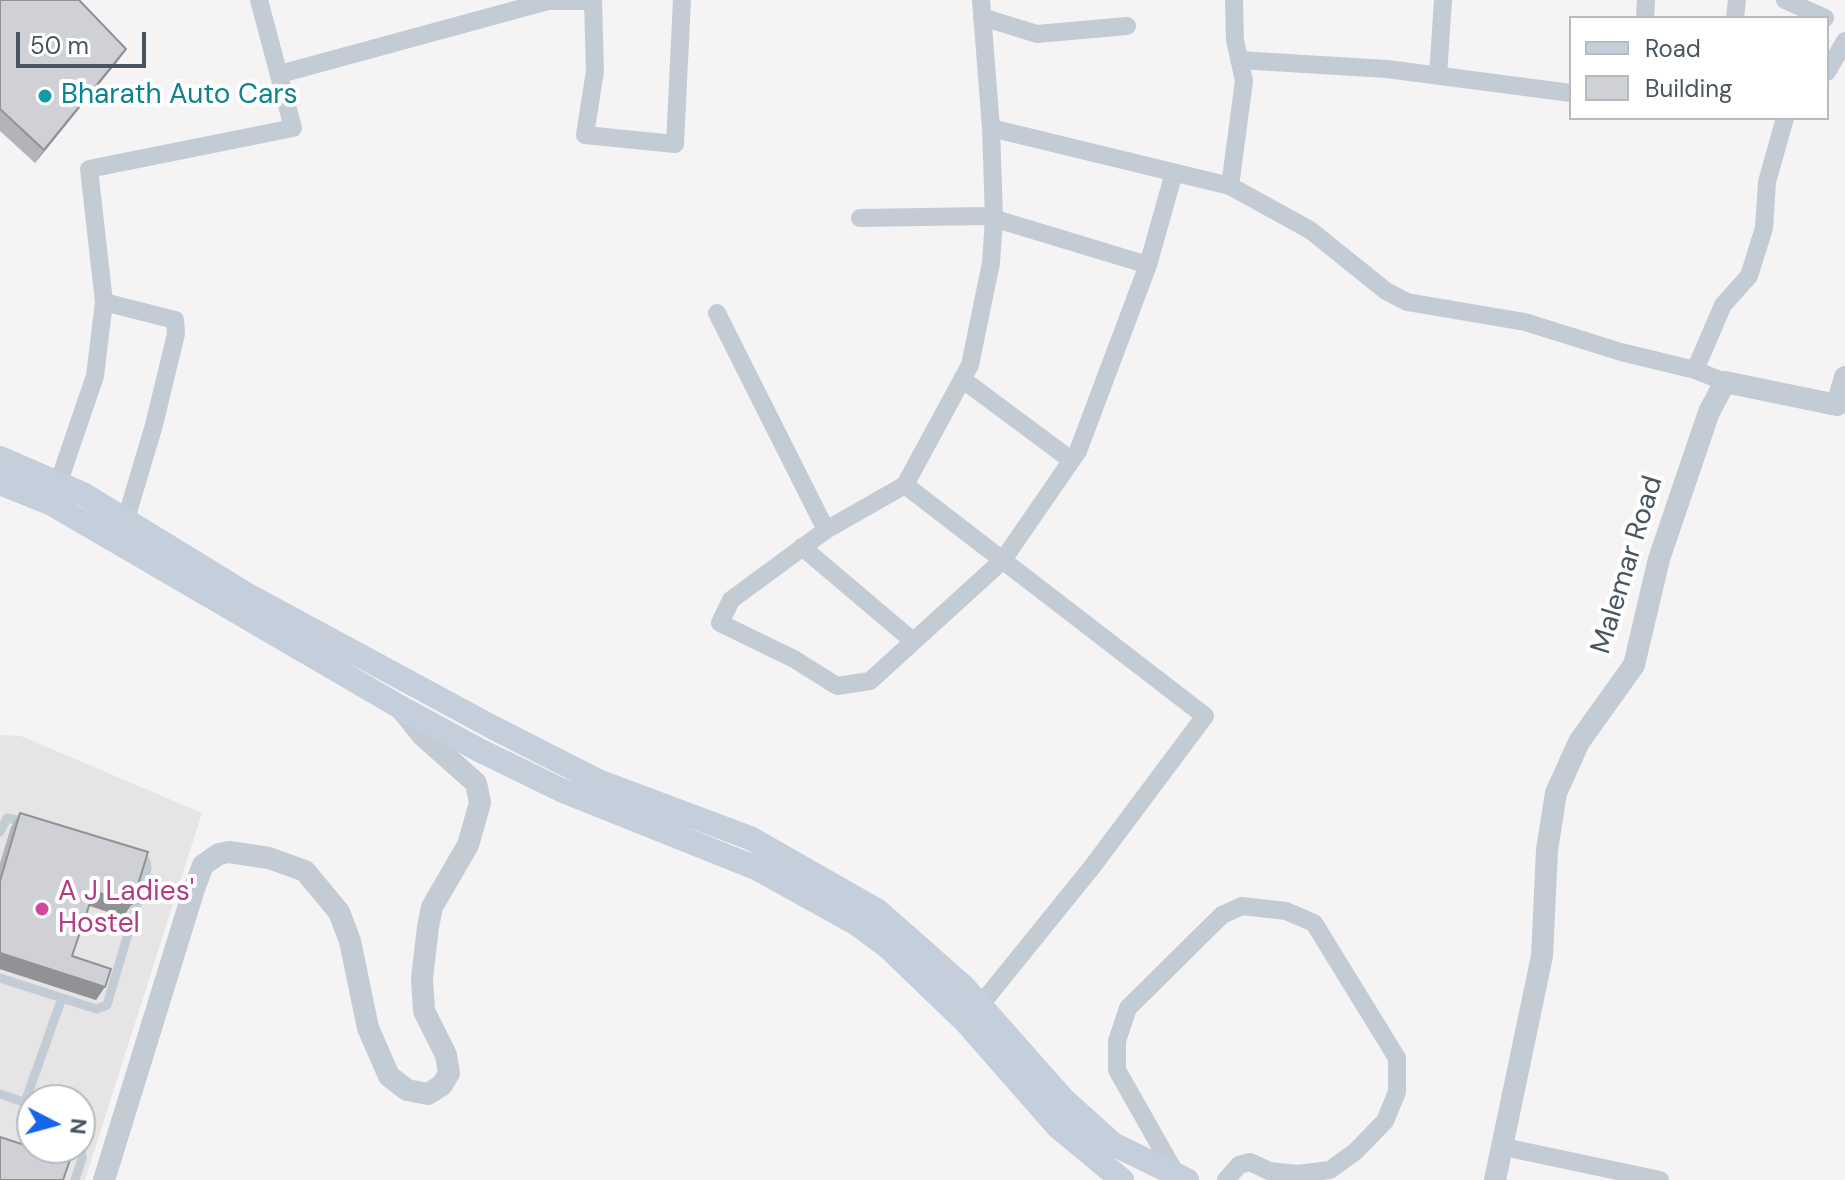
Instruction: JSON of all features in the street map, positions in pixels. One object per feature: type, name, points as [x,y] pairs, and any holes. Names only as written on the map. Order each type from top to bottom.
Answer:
[{"type":"main road","points":[[0,458],[400,707],[479,750],[561,790],[787,883],[888,947],[973,1013],[1113,1144],[1182,1178]]},
{"type":"main road","points":[[0,483],[55,493],[126,519],[246,594],[492,727],[598,781],[750,838],[878,911],[920,945],[1058,1127],[1122,1180]]},
{"type":"main road","points":[[479,750],[492,727]]},
{"type":"street","points":[[55,493],[95,376],[104,302],[89,169],[293,128],[259,0]]},
{"type":"street","points":[[280,74],[548,1],[593,1],[595,71],[585,135],[675,144],[682,0]]},
{"type":"street","points":[[1230,186],[1244,81],[1234,0]]},
{"type":"street","points":[[1438,76],[1443,0]]},
{"type":"street","points":[[1785,0],[1820,16]]},
{"type":"street","points":[[1127,26],[1037,34],[982,8],[994,218],[991,263],[970,365],[905,485],[802,547],[731,600],[720,623],[794,659],[837,686],[870,681],[1003,560],[1071,460],[1148,265],[1174,173]]},
{"type":"street","points":[[1829,21],[1842,28],[1845,39],[1829,68]]},
{"type":"street","points":[[1239,60],[1438,76],[1569,93]]},
{"type":"street","points":[[1695,370],[1723,305],[1749,276],[1764,228],[1767,182],[1784,120]]},
{"type":"street","points":[[991,128],[1230,186],[1301,224],[1386,291],[1407,302],[1525,322],[1621,352],[1695,370],[1725,382],[1841,405],[1845,377]]},
{"type":"street","points":[[860,218],[994,218],[1148,265]]},
{"type":"street","points":[[104,302],[175,320],[176,334],[154,425],[126,519]]},
{"type":"street","points":[[717,313],[826,530]]},
{"type":"street","points":[[962,379],[1071,460]]},
{"type":"street","name":"Malemar Road","points":[[1495,1180],[1542,956],[1547,850],[1556,793],[1579,742],[1634,665],[1659,559],[1694,447],[1725,382]]},
{"type":"street","points":[[905,485],[1205,716],[1092,867],[973,1013]]},
{"type":"street","points":[[802,547],[913,641]]},
{"type":"street","points":[[104,1180],[194,889],[203,865],[219,854],[229,852],[269,858],[305,871],[339,912],[350,941],[368,1028],[389,1076],[407,1090],[428,1094],[442,1085],[449,1073],[446,1055],[424,1011],[422,978],[428,927],[432,907],[468,845],[480,803],[476,783],[422,735],[400,707]]},
{"type":"street","points":[[1182,1178],[1117,1070],[1117,1041],[1128,1008],[1222,915],[1242,906],[1286,911],[1314,923],[1397,1058],[1397,1092],[1385,1121],[1356,1151],[1330,1170],[1297,1174],[1269,1171],[1250,1162],[1239,1165],[1226,1180]]},
{"type":"street","points":[[1504,1147],[1660,1180]]},
{"type":"lane","points":[[0,832],[7,818],[40,825]]},
{"type":"lane","points":[[0,978],[97,1009],[107,1005],[147,869],[143,858],[123,848]]},
{"type":"lane","points":[[35,1084],[62,998]]},
{"type":"shaded area","points":[[0,735],[21,736],[202,813],[96,1145],[96,1084],[16,1084],[16,1164],[90,1164],[85,1180],[0,1180]]},
{"type":"building","name":"Bharath Auto Cars","points":[[0,0],[79,0],[126,49],[44,150],[0,109]]},
{"type":"building","name":"A J Ladies' Hostel","points":[[20,813],[148,852],[132,904],[94,891],[72,956],[111,969],[105,987],[0,953],[0,881]]},
{"type":"building","points":[[0,1137],[16,1142],[16,1164],[69,1164],[63,1180],[0,1180]]},
{"type":"place","name":"Bharath Auto Cars","points":[[45,96]]},
{"type":"place","name":"A J Ladies' Hostel","points":[[42,909]]}]
